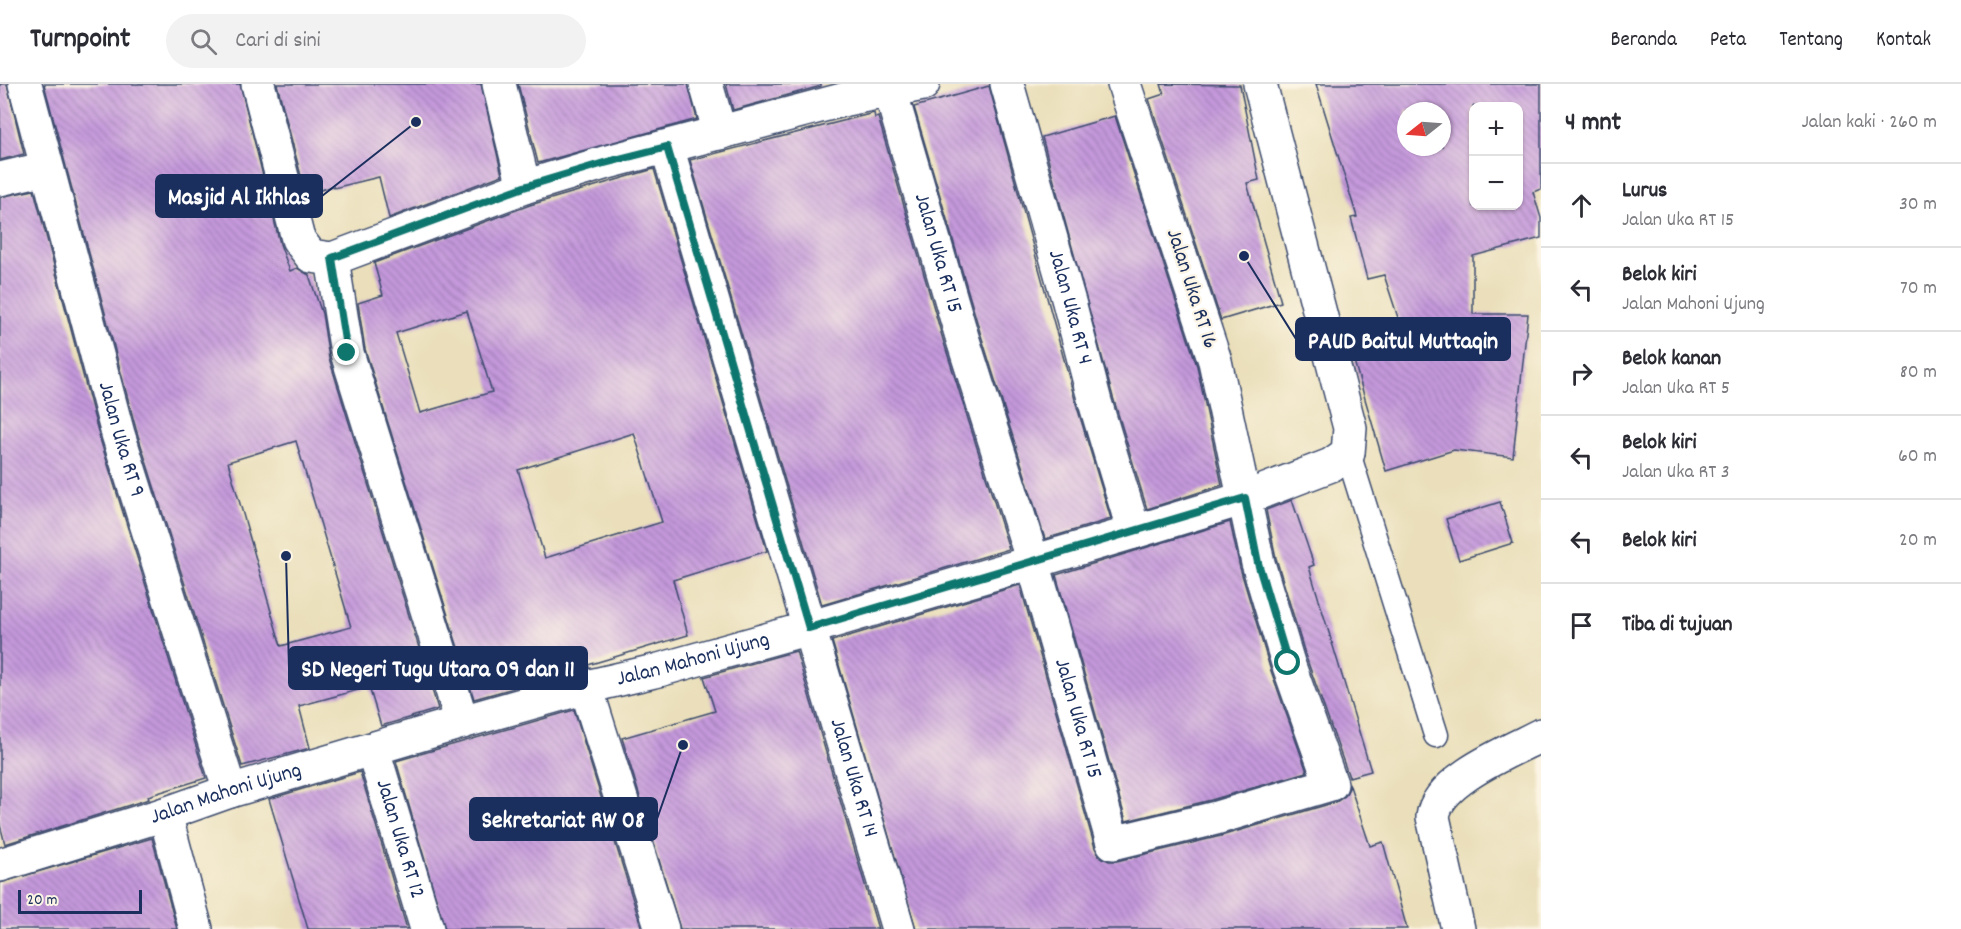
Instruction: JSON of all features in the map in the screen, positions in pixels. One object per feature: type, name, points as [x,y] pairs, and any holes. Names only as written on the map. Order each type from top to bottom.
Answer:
[{"type":"street","name":"Jalan Uka RT 9","points":[[25,84],[118,434],[230,791]]},
{"type":"street","points":[[258,84],[298,239],[311,256],[332,258],[524,187],[604,163],[846,99],[923,84]]},
{"type":"street","points":[[499,84],[524,187]]},
{"type":"street","points":[[706,84],[720,133]]},
{"type":"street","name":"Jalan Uka RT 4","points":[[1007,84],[1095,402],[1134,532]]},
{"type":"street","name":"Jalan Uka RT 16","points":[[1124,84],[1215,362],[1245,498]]},
{"type":"street","points":[[1260,84],[1350,428],[1348,453]]},
{"type":"street","name":"Jalan Uka RT 15","points":[[890,90],[1033,562],[1113,843],[1216,818],[1331,784],[1288,663],[1258,563],[1245,498]]},
{"type":"street","name":"Jalan Uka RT 14","points":[[667,147],[898,929]]},
{"type":"street","points":[[0,179],[47,168]]},
{"type":"street","points":[[332,258],[347,353],[462,722]]},
{"type":"street","name":"Jalan Mahoni Ujung","points":[[3,855],[165,814],[230,791],[462,722],[809,628],[1134,532],[1245,498],[1331,465],[1348,453]]},
{"type":"street","points":[[585,687],[662,929]]},
{"type":"street","points":[[1458,929],[1433,817],[1434,806],[1461,777],[1541,735]]},
{"type":"street","name":"Jalan Uka RT 12","points":[[373,750],[427,929]]},
{"type":"street","points":[[165,814],[196,929]]},
{"type":"lane","points":[[1348,453],[1436,735]]},
{"type":"building","points":[[0,84],[7,84],[24,154],[0,160]]},
{"type":"building","points":[[44,84],[240,84],[280,244],[290,271],[297,268],[309,275],[322,314],[329,358],[438,709],[381,726],[369,687],[299,706],[310,748],[242,766],[136,429]],"holes":[[[296,441],[351,627],[281,646],[228,462]]]},
{"type":"building","points":[[277,84],[481,84],[502,175],[389,218],[379,177],[334,188],[333,186],[306,195]]},
{"type":"building","points":[[518,84],[688,84],[697,119],[538,163]]},
{"type":"building","points":[[726,84],[821,84],[821,86],[733,110]]},
{"type":"building","points":[[1161,84],[1240,85],[1259,180],[1247,183],[1281,302],[1221,320],[1149,99],[1164,94]]},
{"type":"building","points":[[1316,84],[1541,84],[1541,189],[1533,192],[1541,218],[1541,238],[1473,256],[1473,314],[1528,314],[1513,457],[1454,450],[1386,471],[1354,361],[1407,345],[1384,275],[1367,279],[1351,218],[1357,217]]},
{"type":"building","points":[[989,86],[1077,407],[1111,519],[1045,539],[980,332],[914,107]]},
{"type":"building","points":[[874,113],[875,118],[878,117],[944,343],[1009,549],[822,605],[690,160]]},
{"type":"building","points":[[1115,116],[1197,366],[1222,485],[1147,509],[1113,397],[1042,137]]},
{"type":"building","points":[[654,169],[767,551],[673,580],[688,635],[588,665],[589,667],[474,699],[365,349],[358,303],[383,295],[374,263],[530,205]],"holes":[[[467,311],[492,392],[420,413],[396,333]],[[634,433],[662,522],[545,558],[518,470]]]},
{"type":"building","points":[[34,190],[100,439],[206,778],[148,796],[149,799],[5,844],[0,825],[0,197]]},
{"type":"building","points":[[1292,500],[1314,565],[1309,567],[1371,771],[1349,777],[1306,657],[1276,558],[1266,510]]},
{"type":"building","points":[[1500,502],[1513,543],[1459,560],[1446,519]]},
{"type":"building","points":[[1230,522],[1240,568],[1270,668],[1307,772],[1211,800],[1126,821],[1056,575]]},
{"type":"building","points":[[1020,585],[1095,848],[1100,857],[1109,861],[1117,861],[1221,836],[1336,802],[1345,796],[1349,783],[1370,846],[1383,842],[1407,929],[916,929],[832,641]]},
{"type":"building","points":[[796,651],[878,929],[680,929],[622,738],[715,711],[704,677]]},
{"type":"building","points":[[574,710],[642,929],[445,929],[396,761]]},
{"type":"building","points":[[360,772],[407,929],[308,929],[269,799]]},
{"type":"building","points":[[152,838],[177,929],[0,929],[0,883]]},
{"type":"place","name":"Masjid Al Ikhlas","points":[[416,122]]},
{"type":"place","name":"PAUD Baitul Muttaqin","points":[[1244,256]]},
{"type":"place","name":"SD Negeri Tugu Utara 09 dan 11","points":[[286,556]]},
{"type":"place","name":"Sekretariat RW 08","points":[[683,745]]},
{"type":"route","points":[[347,353],[332,258],[524,187],[667,147],[809,628],[1245,498],[1258,563],[1288,663]]}]
